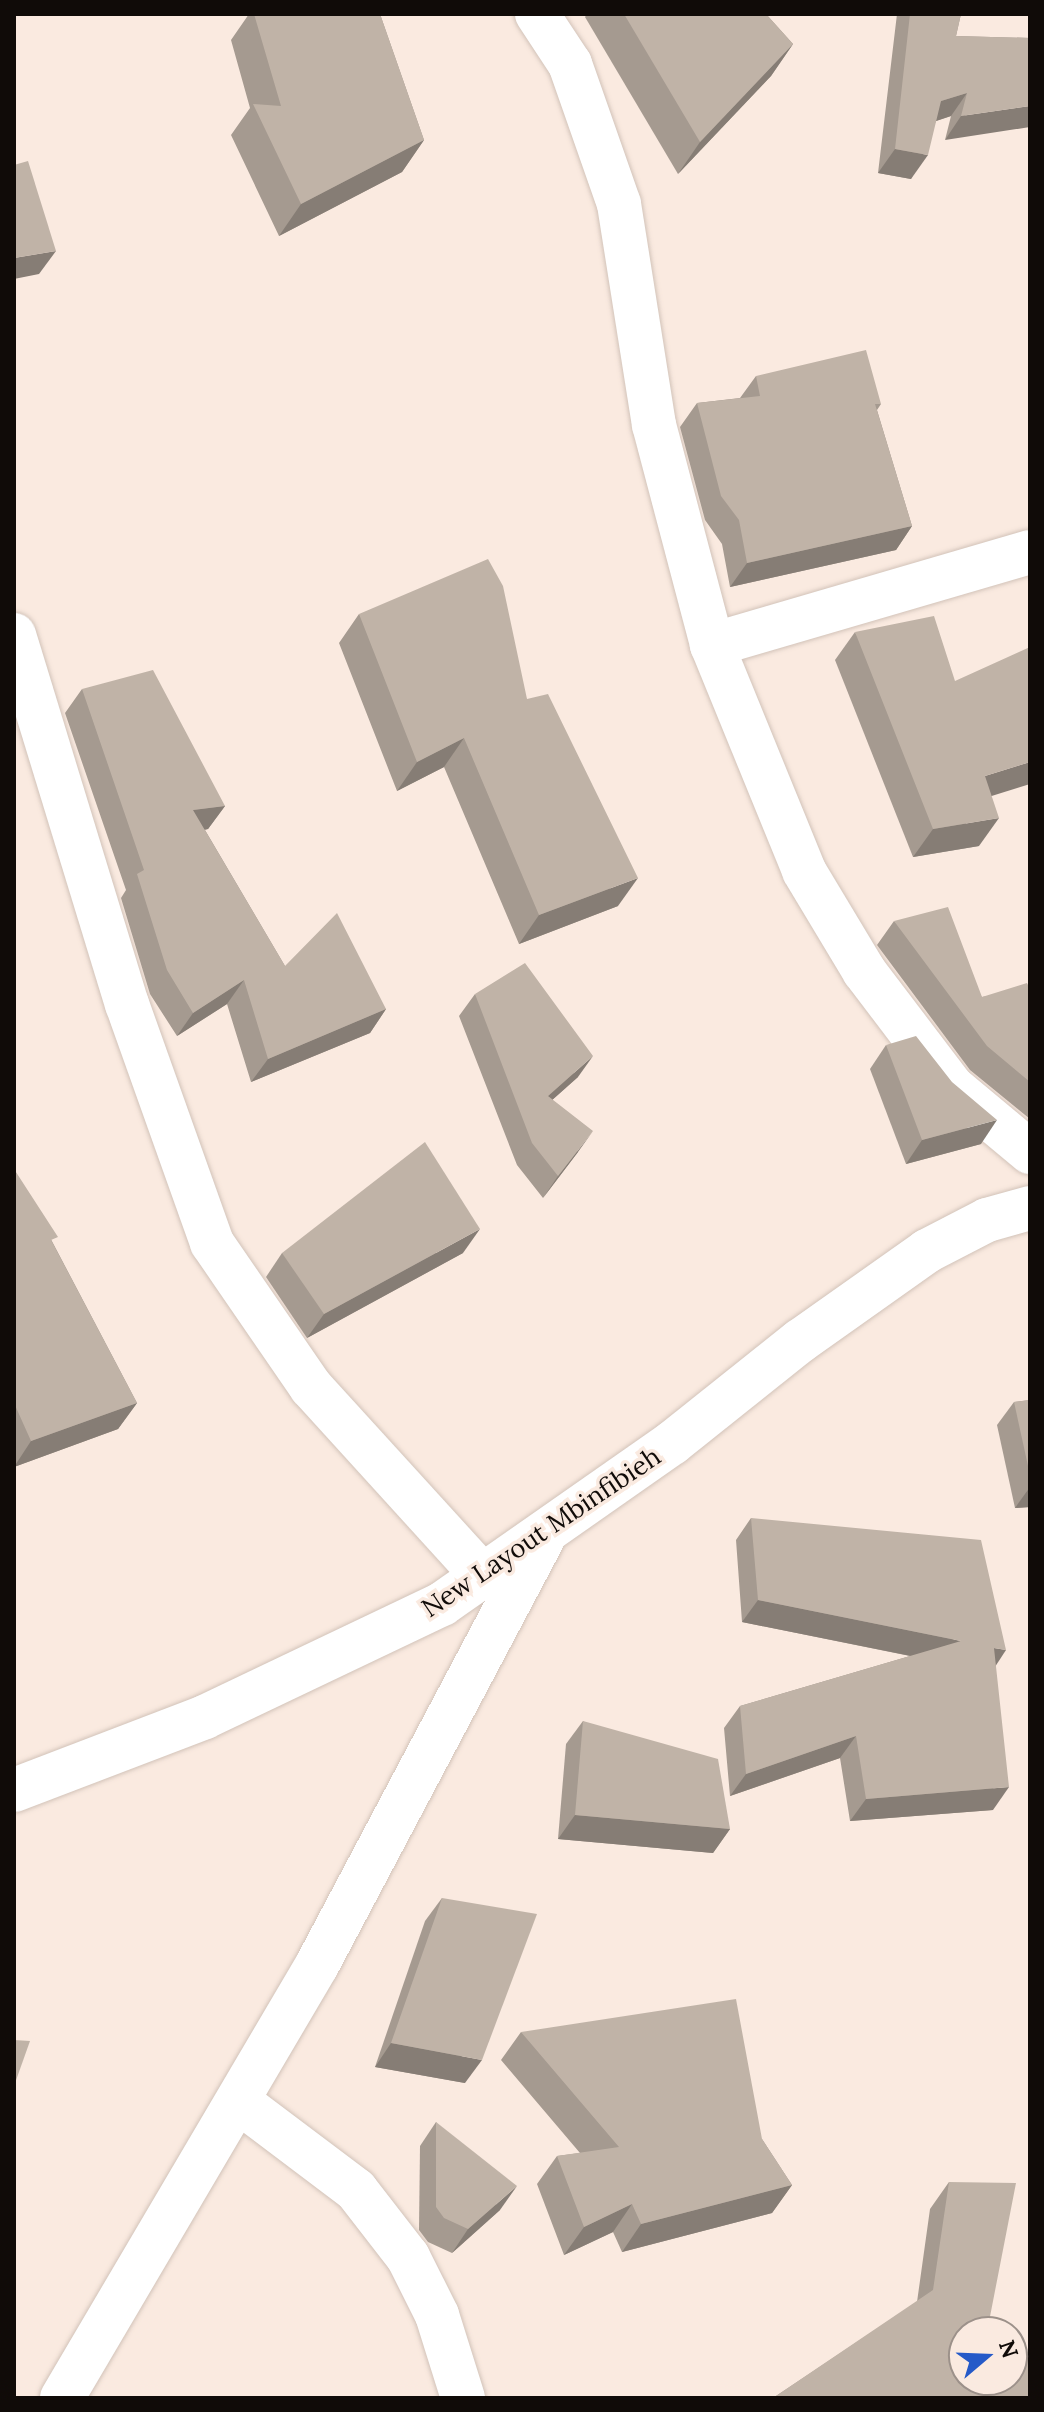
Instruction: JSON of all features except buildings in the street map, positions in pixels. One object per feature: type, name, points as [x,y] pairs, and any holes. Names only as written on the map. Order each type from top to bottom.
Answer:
[{"type":"street","points":[[537,14],[570,64],[619,204],[654,425],[712,645],[804,871],[864,971],[952,1087],[1030,1152]]},
{"type":"street","points":[[712,645],[1030,552]]},
{"type":"street","points":[[14,635],[127,1004],[212,1243],[311,1387],[483,1576]]},
{"type":"street","name":"New Layout Mbinfibieh","points":[[14,1790],[205,1717],[442,1604],[672,1443],[800,1341],[927,1251],[987,1220],[1030,1208]]},
{"type":"street","points":[[62,2398],[317,1965],[546,1532]]},
{"type":"street","points":[[238,2101],[356,2190],[408,2257],[437,2315],[463,2398]]}]
